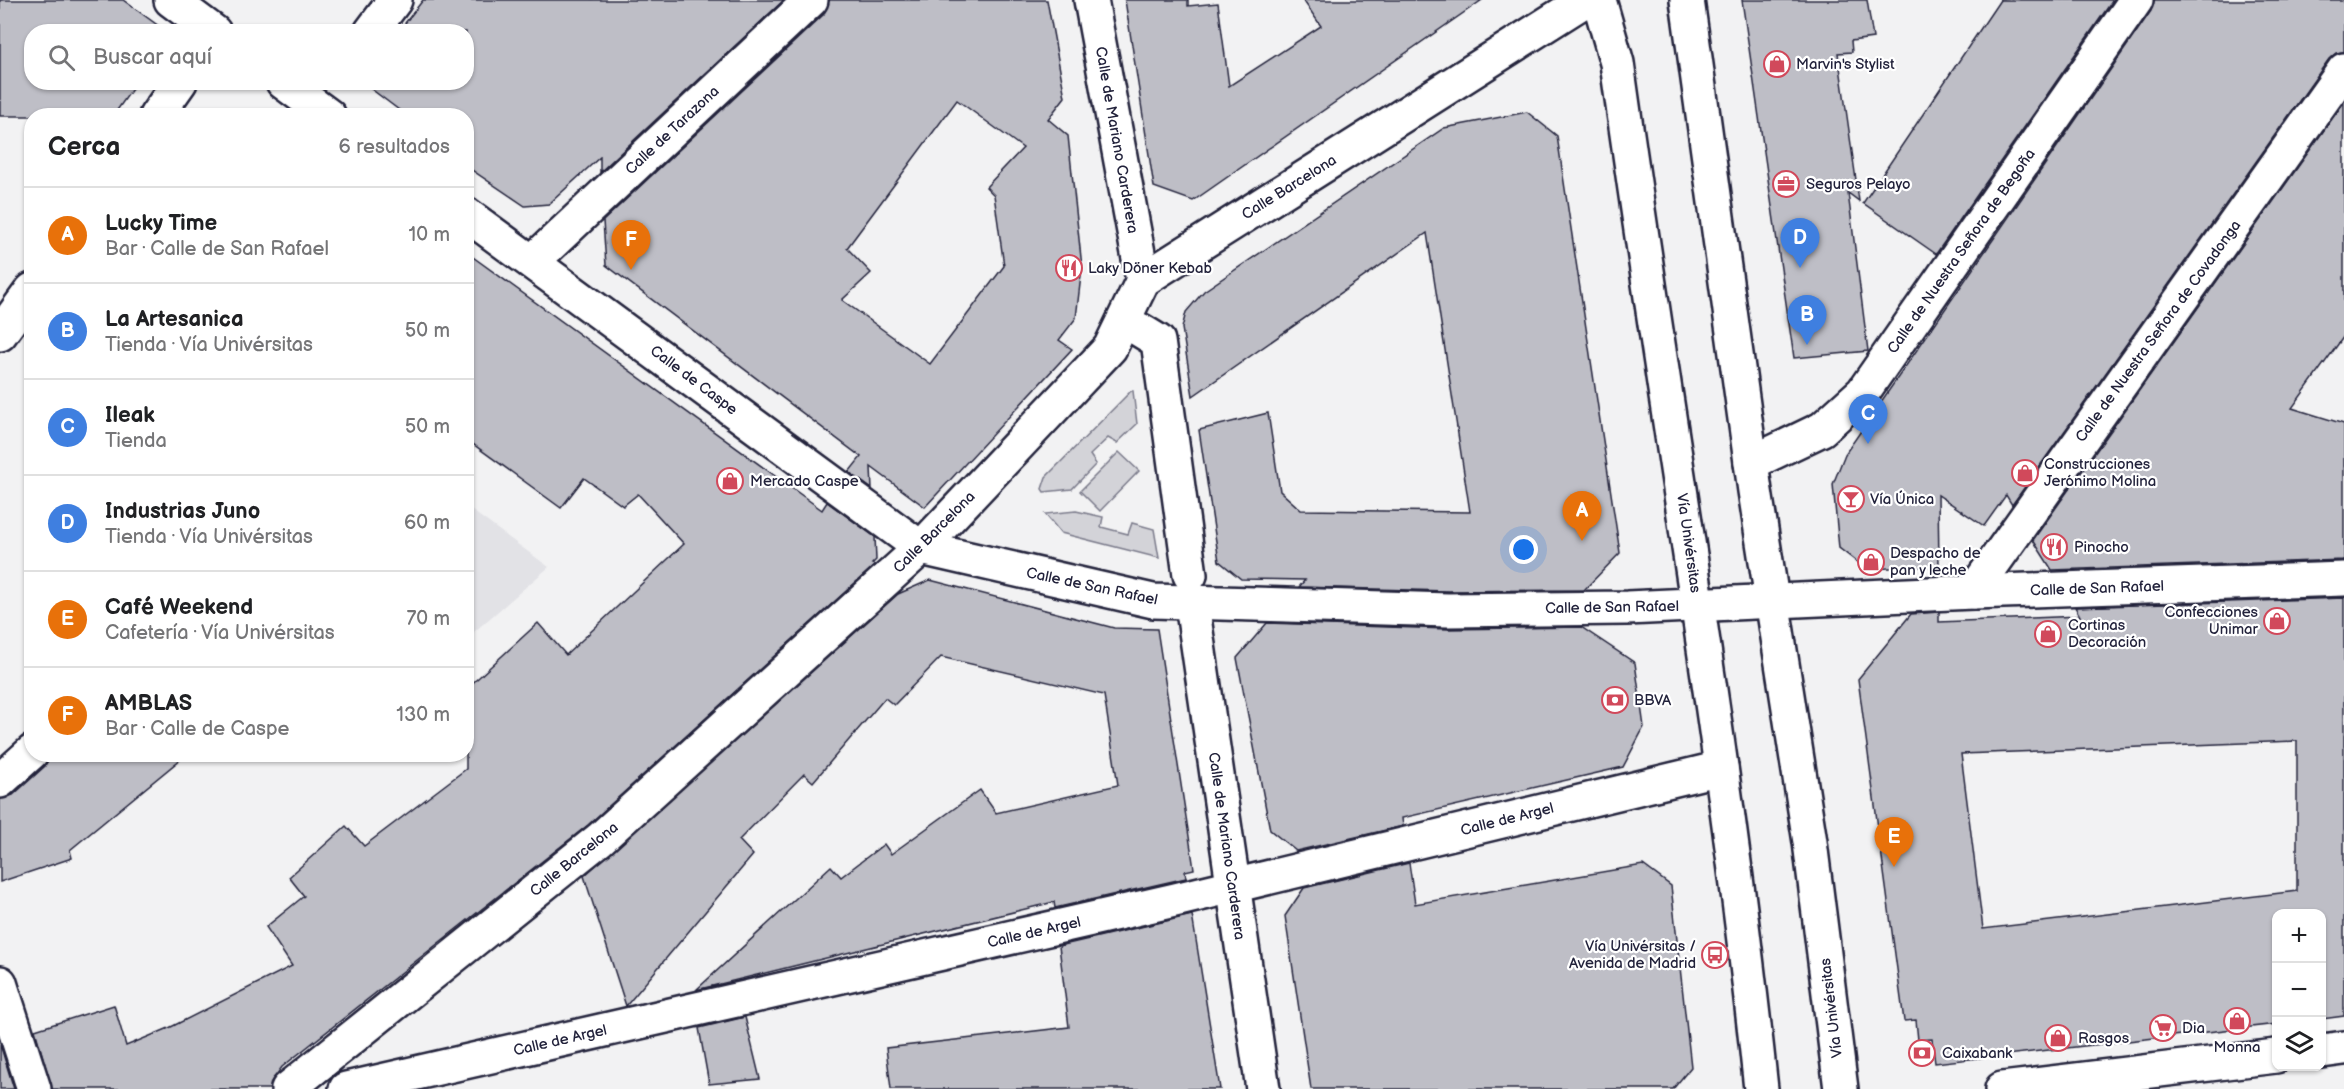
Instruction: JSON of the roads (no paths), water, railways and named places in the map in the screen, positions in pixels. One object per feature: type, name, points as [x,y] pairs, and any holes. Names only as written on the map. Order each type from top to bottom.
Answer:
[{"type":"street","points":[[171,0],[203,24]]},
{"type":"street","points":[[376,24],[395,0]]},
{"type":"street","name":"Calle de Tarazona","points":[[533,261],[811,0]]},
{"type":"street","name":"Calle de Mariano Carderera","points":[[1091,0],[1143,280]]},
{"type":"street","name":"Calle Barcelona","points":[[288,1089],[600,839],[921,548],[1110,348],[1143,280],[1585,0]]},
{"type":"street","name":"Vía Univérsitas","points":[[1599,0],[1617,63],[1698,605],[1761,1089]]},
{"type":"street","name":"Vía Univérsitas","points":[[1687,0],[1751,463],[1810,843],[1841,1089]]},
{"type":"street","name":"Calle de Nuestra Señora de Begoña","points":[[1751,463],[1822,429],[1863,392],[2136,0]]},
{"type":"street","name":"Calle de Nuestra Señora de Covadonga","points":[[1973,592],[2344,70]]},
{"type":"street","points":[[162,108],[174,90]]},
{"type":"street","points":[[297,90],[321,103]]},
{"type":"street","name":"Calle de Caspe","points":[[474,220],[921,548]]},
{"type":"street","points":[[0,334],[24,301]]},
{"type":"street","name":"Calle de Mariano Carderera","points":[[1140,330],[1158,341],[1232,886],[1263,1089]]},
{"type":"street","name":"Calle de San Rafael","points":[[921,548],[1153,601],[1191,589],[1448,610],[1698,605],[1973,592],[2344,579]]},
{"type":"street","points":[[0,781],[24,759]]},
{"type":"street","name":"Calle de Argel","points":[[346,1089],[1232,886],[1721,768]]},
{"type":"street","points":[[0,983],[34,1089]]},
{"type":"street","points":[[2326,1050],[2344,1048]]},
{"type":"street","points":[[2002,1089],[2272,1057]]},
{"type":"place","name":"Marvin's Stylist","points":[[1777,64]]},
{"type":"place","name":"Seguros Pelayo","points":[[1786,184]]},
{"type":"place","name":"Laky Döner Kebab","points":[[1069,268]]},
{"type":"place","name":"Industrias Juno","points":[[1800,268]]},
{"type":"place","name":"AMBLAS","points":[[631,270]]},
{"type":"place","name":"La Artesanica","points":[[1807,345]]},
{"type":"place","name":"Ileak","points":[[1868,444]]},
{"type":"place","name":"Construcciones Jerónimo Molina","points":[[2025,473]]},
{"type":"place","name":"Mercado Caspe","points":[[730,481]]},
{"type":"place","name":"Vía Única","points":[[1851,499]]},
{"type":"place","name":"Lucky Time","points":[[1582,541]]},
{"type":"place","name":"Pinocho","points":[[2054,547]]},
{"type":"place","name":"Despacho de pan y leche","points":[[1871,562]]},
{"type":"place","name":"Confecciones Unimar","points":[[2277,621]]},
{"type":"place","name":"Cortinas Decoración","points":[[2048,634]]},
{"type":"place","name":"BBVA","points":[[1615,700]]},
{"type":"place","name":"Café Weekend","points":[[1894,867]]},
{"type":"place","name":"Vía Univérsitas / Avenida de Madrid","points":[[1715,955]]},
{"type":"place","name":"Monna","points":[[2237,1021]]},
{"type":"place","name":"Dia","points":[[2163,1028]]},
{"type":"place","name":"Rasgos","points":[[2058,1038]]},
{"type":"place","name":"Caixabank","points":[[1922,1053]]}]
